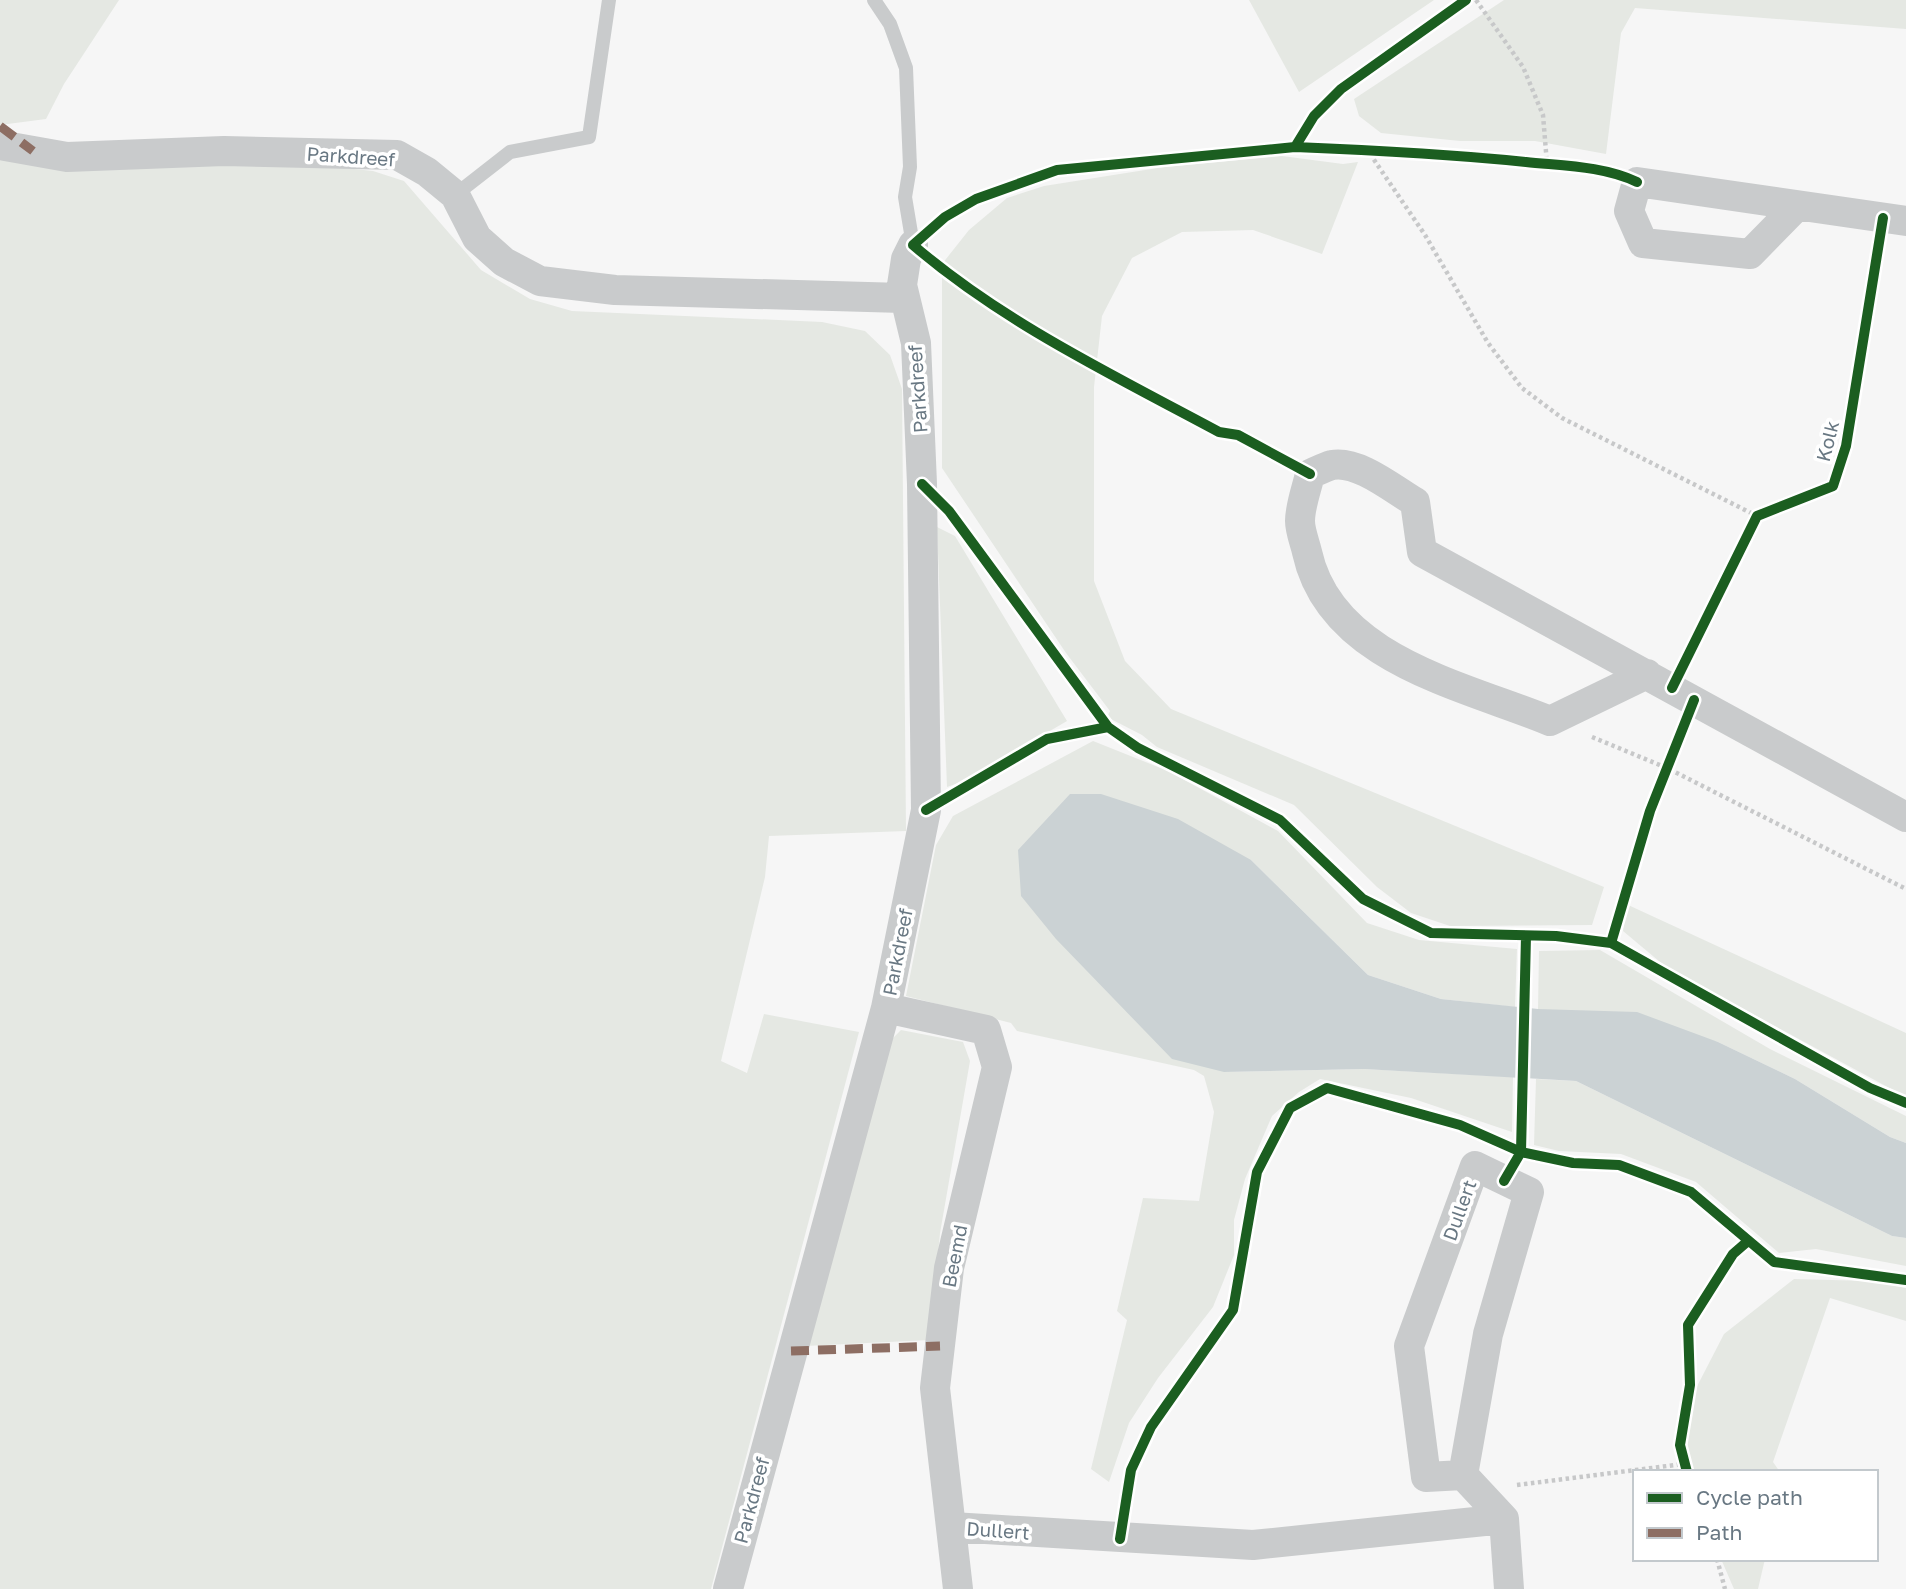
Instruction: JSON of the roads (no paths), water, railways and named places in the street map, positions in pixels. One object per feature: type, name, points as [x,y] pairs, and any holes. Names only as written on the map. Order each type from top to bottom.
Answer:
[{"type":"street","name":"Parkdreef","points":[[0,143],[67,157],[224,150],[397,155],[426,172],[455,195],[477,238],[504,262],[540,281],[614,290],[903,298]]},
{"type":"street","points":[[1797,206],[1750,254],[1643,243],[1629,211],[1637,182],[1894,219]]},
{"type":"street","name":"Parkdreef","points":[[728,1589],[886,1008],[926,810],[922,471],[916,343],[903,298],[902,274],[912,244]]},
{"type":"street","points":[[1660,681],[1550,721],[1391,658],[1357,635],[1328,603],[1310,566],[1300,521],[1310,474],[1333,465],[1355,469],[1415,502],[1422,552],[1660,681],[1906,817]]},
{"type":"street","name":"Beemd","points":[[886,1008],[986,1030],[997,1067],[949,1268],[935,1388],[958,1589]]},
{"type":"street","name":"Dullert","points":[[1475,1166],[1529,1192],[1488,1334],[1470,1482],[1426,1477],[1409,1346],[1475,1166]]},
{"type":"street","points":[[1470,1482],[1504,1519],[1509,1589]]},
{"type":"street","name":"Dullert","points":[[952,1527],[1253,1545],[1504,1519]]},
{"type":"lane","points":[[455,195],[470,180],[510,152],[589,137],[609,0]]},
{"type":"lane","points":[[874,0],[890,24],[906,68],[910,167],[905,197],[912,244]]}]
